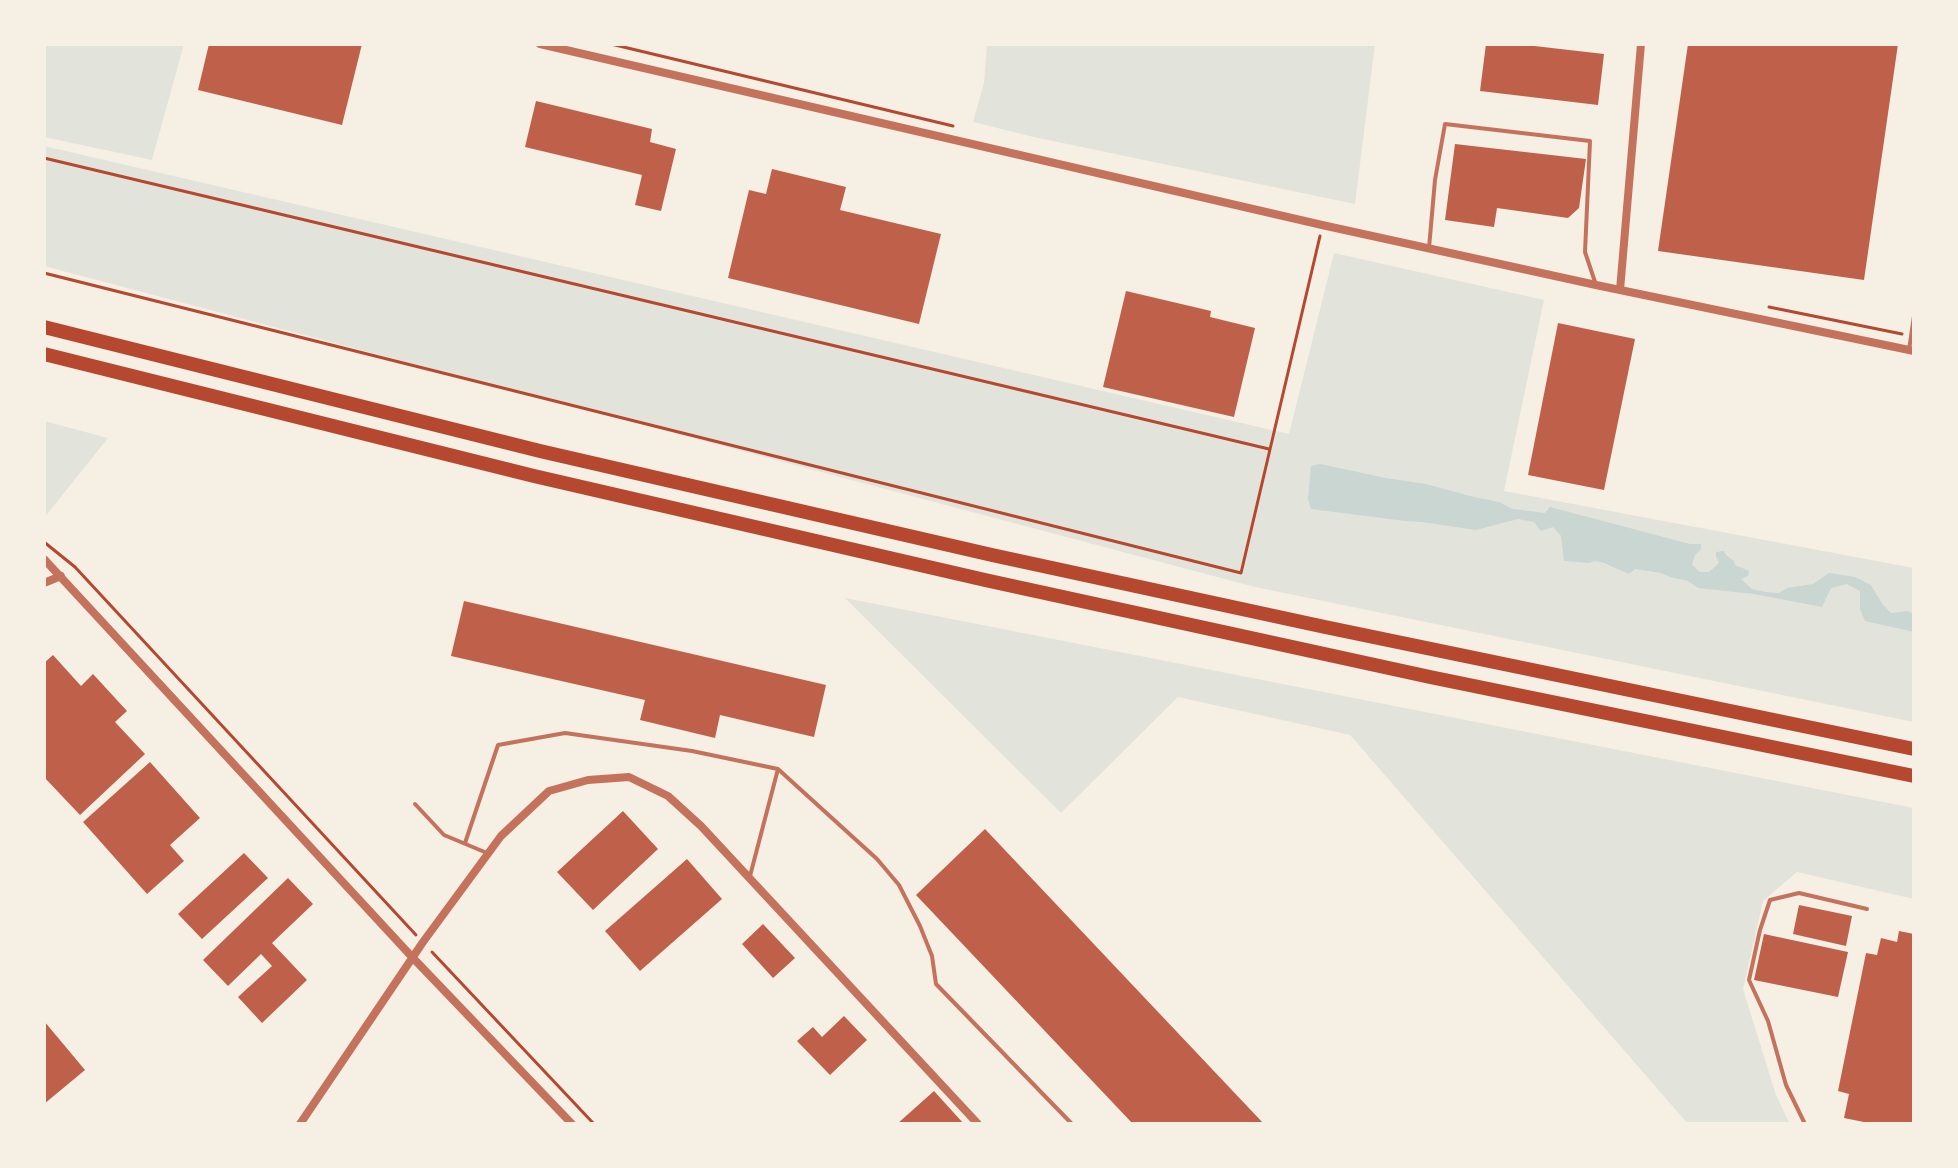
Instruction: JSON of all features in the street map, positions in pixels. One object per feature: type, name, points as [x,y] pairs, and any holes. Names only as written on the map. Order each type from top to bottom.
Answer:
[{"type":"highway","points":[[44,327],[525,447],[977,552],[1914,749]]},
{"type":"highway","points":[[44,354],[489,465],[927,567],[1320,654],[1914,776]]},
{"type":"street","points":[[540,44],[1322,225],[1911,350]]},
{"type":"street","points":[[1620,290],[1641,44]]},
{"type":"street","points":[[44,559],[413,958],[572,1124]]},
{"type":"street","points":[[44,583],[61,576]]},
{"type":"street","points":[[300,1124],[423,942],[501,836],[549,791],[588,780],[629,777],[668,796],[701,826],[978,1124]]},
{"type":"lane","points":[[1429,248],[1435,180],[1445,124],[1590,141],[1585,252],[1596,285]]},
{"type":"lane","points":[[1911,350],[1914,316]]},
{"type":"lane","points":[[465,843],[498,745],[565,733],[692,751],[778,769],[885,868],[899,885],[920,926],[932,956],[936,984],[1072,1124]]},
{"type":"lane","points":[[750,878],[778,769]]},
{"type":"lane","points":[[415,804],[444,835],[489,854]]},
{"type":"lane","points":[[1805,1124],[1786,1085],[1768,1021],[1749,980],[1760,930],[1770,900],[1799,893],[1867,909]]},
{"type":"path","points":[[611,44],[961,128]]},
{"type":"path","points":[[44,158],[1269,449]]},
{"type":"path","points":[[44,273],[1241,573],[1322,225]]},
{"type":"path","points":[[1767,307],[1911,336]]},
{"type":"path","points":[[44,542],[75,567],[594,1124]]},
{"type":"shaded area","points":[[44,44],[184,44],[152,160],[44,137]]},
{"type":"shaded area","points":[[987,44],[1375,44],[1355,204],[973,122],[984,83]]},
{"type":"shaded area","points":[[44,146],[1289,434],[1334,253],[1544,300],[1504,491],[1914,568],[1914,722],[1255,587],[44,266]]},
{"type":"shaded area","points":[[44,421],[108,438],[44,518]]},
{"type":"shaded area","points":[[1320,464],[1426,484],[1499,502],[1513,509],[1545,513],[1550,507],[1690,544],[1701,544],[1692,565],[1700,572],[1709,572],[1716,566],[1719,562],[1716,552],[1724,551],[1735,565],[1749,571],[1748,576],[1741,579],[1752,589],[1765,592],[1779,593],[1787,588],[1813,584],[1829,573],[1855,577],[1871,585],[1891,613],[1907,611],[1914,614],[1914,632],[1865,621],[1860,609],[1860,591],[1847,584],[1831,588],[1822,607],[1754,594],[1698,588],[1688,581],[1661,573],[1635,569],[1629,574],[1595,561],[1564,561],[1561,536],[1553,527],[1541,531],[1534,522],[1518,519],[1476,530],[1311,509],[1308,499],[1311,466]]},
{"type":"shaded area","points":[[845,598],[1914,808],[1914,899],[1797,872],[1763,901],[1743,989],[1776,1095],[1790,1124],[1688,1124],[1350,735],[1178,697],[1061,813]]},
{"type":"building","points":[[209,44],[362,44],[342,125],[198,90]]},
{"type":"building","points":[[1486,44],[1517,44],[1604,54],[1598,105],[1480,91]]},
{"type":"building","points":[[1688,44],[1898,44],[1864,280],[1658,251]]},
{"type":"building","points":[[536,101],[652,129],[650,142],[676,149],[661,211],[635,205],[642,175],[525,147]]},
{"type":"building","points":[[1455,144],[1586,159],[1579,208],[1568,218],[1497,208],[1494,227],[1445,220]]},
{"type":"building","points":[[772,169],[846,187],[840,210],[941,234],[919,324],[728,278],[749,190],[766,194]]},
{"type":"building","points":[[1126,291],[1211,311],[1210,317],[1255,328],[1234,417],[1103,387]]},
{"type":"building","points":[[1558,323],[1635,339],[1604,490],[1528,475]]},
{"type":"building","points":[[464,601],[826,685],[814,737],[720,715],[715,738],[640,720],[645,700],[451,656]]},
{"type":"building","points":[[53,655],[81,686],[93,674],[127,711],[115,722],[145,754],[80,815],[44,777],[44,663]]},
{"type":"building","points":[[150,762],[200,818],[170,845],[184,861],[147,894],[83,822]]},
{"type":"building","points":[[623,811],[658,849],[593,910],[557,872]]},
{"type":"building","points":[[985,829],[1264,1124],[1133,1124],[916,895]]},
{"type":"building","points":[[244,853],[268,878],[202,939],[178,914]]},
{"type":"building","points":[[687,859],[722,899],[640,971],[605,931]]},
{"type":"building","points":[[288,878],[313,904],[272,943],[307,980],[262,1023],[238,997],[272,966],[261,954],[228,986],[203,960]]},
{"type":"building","points":[[1799,905],[1852,916],[1846,946],[1793,934]]},
{"type":"building","points":[[763,924],[795,958],[773,978],[742,944]]},
{"type":"building","points":[[1899,931],[1914,934],[1914,1124],[1874,1124],[1844,1118],[1849,1094],[1838,1091],[1866,953],[1877,955],[1881,938],[1897,942]]},
{"type":"building","points":[[1764,934],[1848,952],[1838,997],[1754,980]]},
{"type":"building","points":[[844,1016],[867,1040],[830,1075],[797,1041],[813,1027],[822,1037]]},
{"type":"building","points":[[44,1021],[85,1070],[44,1104]]},
{"type":"building","points":[[934,1091],[964,1124],[897,1124]]}]
